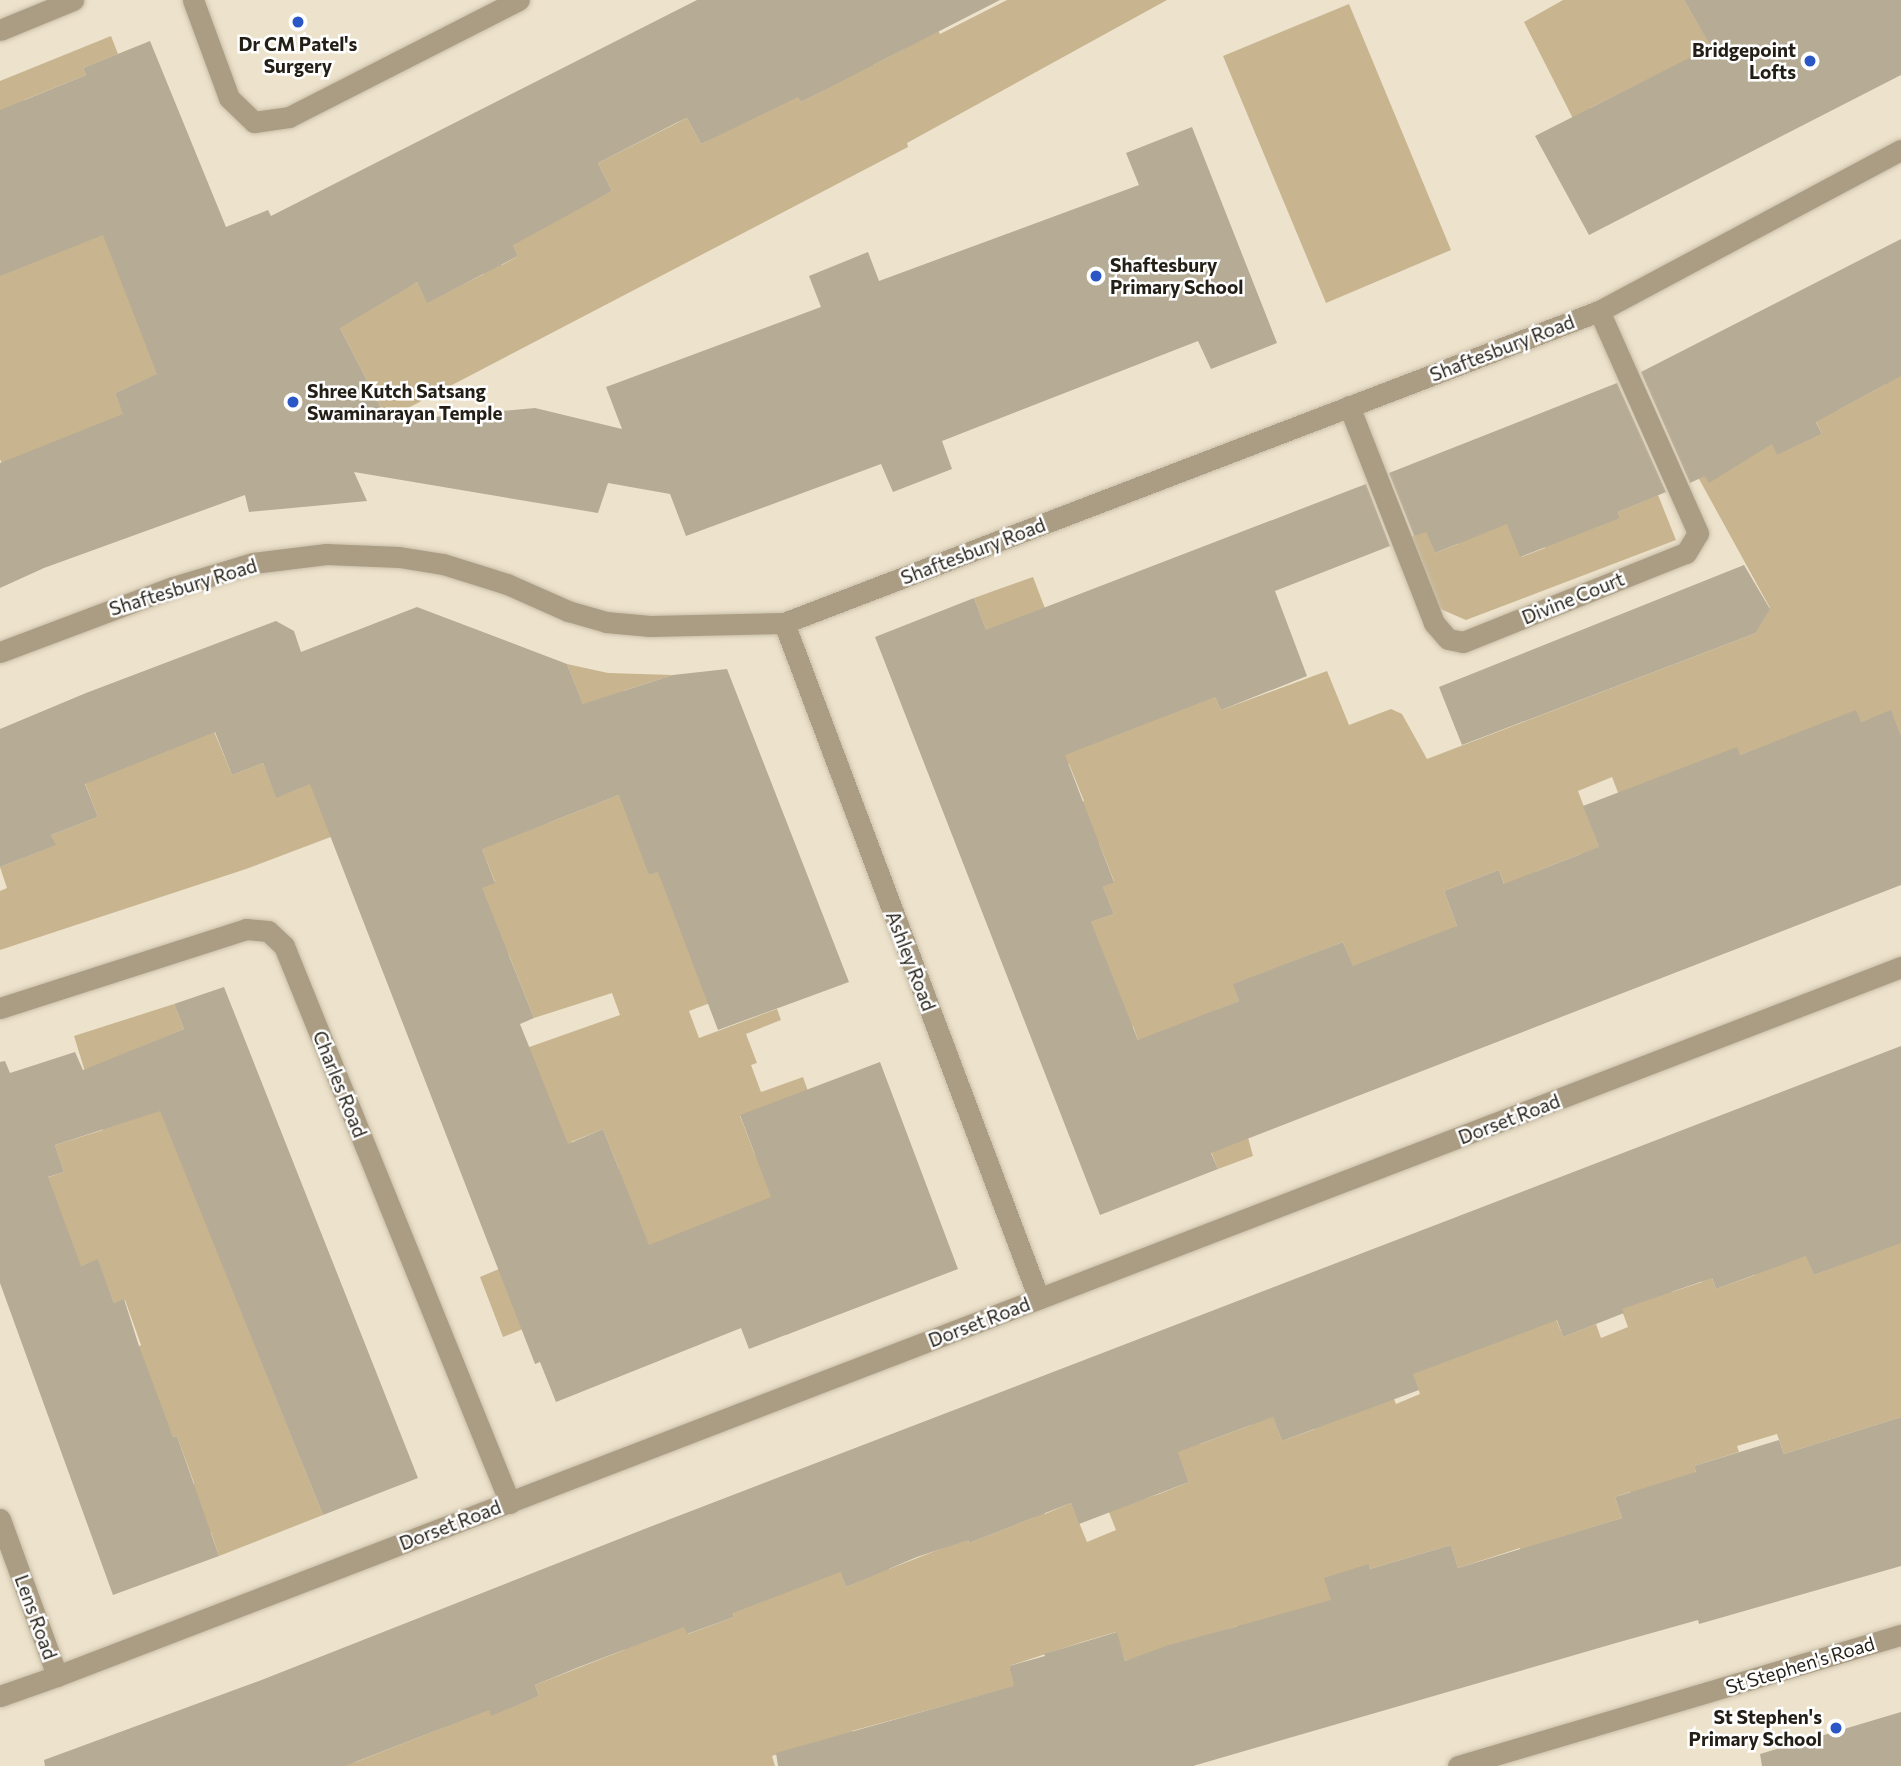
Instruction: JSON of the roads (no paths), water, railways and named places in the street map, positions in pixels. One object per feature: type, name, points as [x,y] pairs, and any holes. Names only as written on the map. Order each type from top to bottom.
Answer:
[{"type":"street","points":[[0,30],[73,0]]},
{"type":"street","points":[[193,0],[229,98],[254,122],[289,117],[519,0]]},
{"type":"street","name":"Shaftesbury Road","points":[[0,652],[173,587],[253,563],[326,554],[399,557],[443,564],[507,584],[568,611],[606,622],[650,626],[784,623],[1599,311],[1901,150]]},
{"type":"street","name":"Divine Court","points":[[1349,406],[1434,623],[1448,639],[1463,642],[1686,552],[1698,533],[1599,311]]},
{"type":"street","name":"Ashley Road","points":[[784,623],[1039,1299]]},
{"type":"street","name":"Charles Road","points":[[0,1008],[246,929],[268,931],[284,946],[510,1503]]},
{"type":"street","name":"Dorset Road","points":[[0,1696],[510,1503],[1901,967]]},
{"type":"street","name":"Lens Road","points":[[0,1519],[57,1676]]},
{"type":"street","name":"St Stephen's Road","points":[[1458,1766],[1494,1761],[1901,1634]]},
{"type":"place","name":"Dr CM Patel's Surgery","points":[[298,22]]},
{"type":"place","name":"Bridgepoint Lofts","points":[[1810,61]]},
{"type":"place","name":"Shaftesbury Primary School","points":[[1096,276]]},
{"type":"place","name":"Shree Kutch Satsang Swaminarayan Temple","points":[[293,402]]},
{"type":"place","name":"St Stephen's Primary School","points":[[1836,1728]]}]
